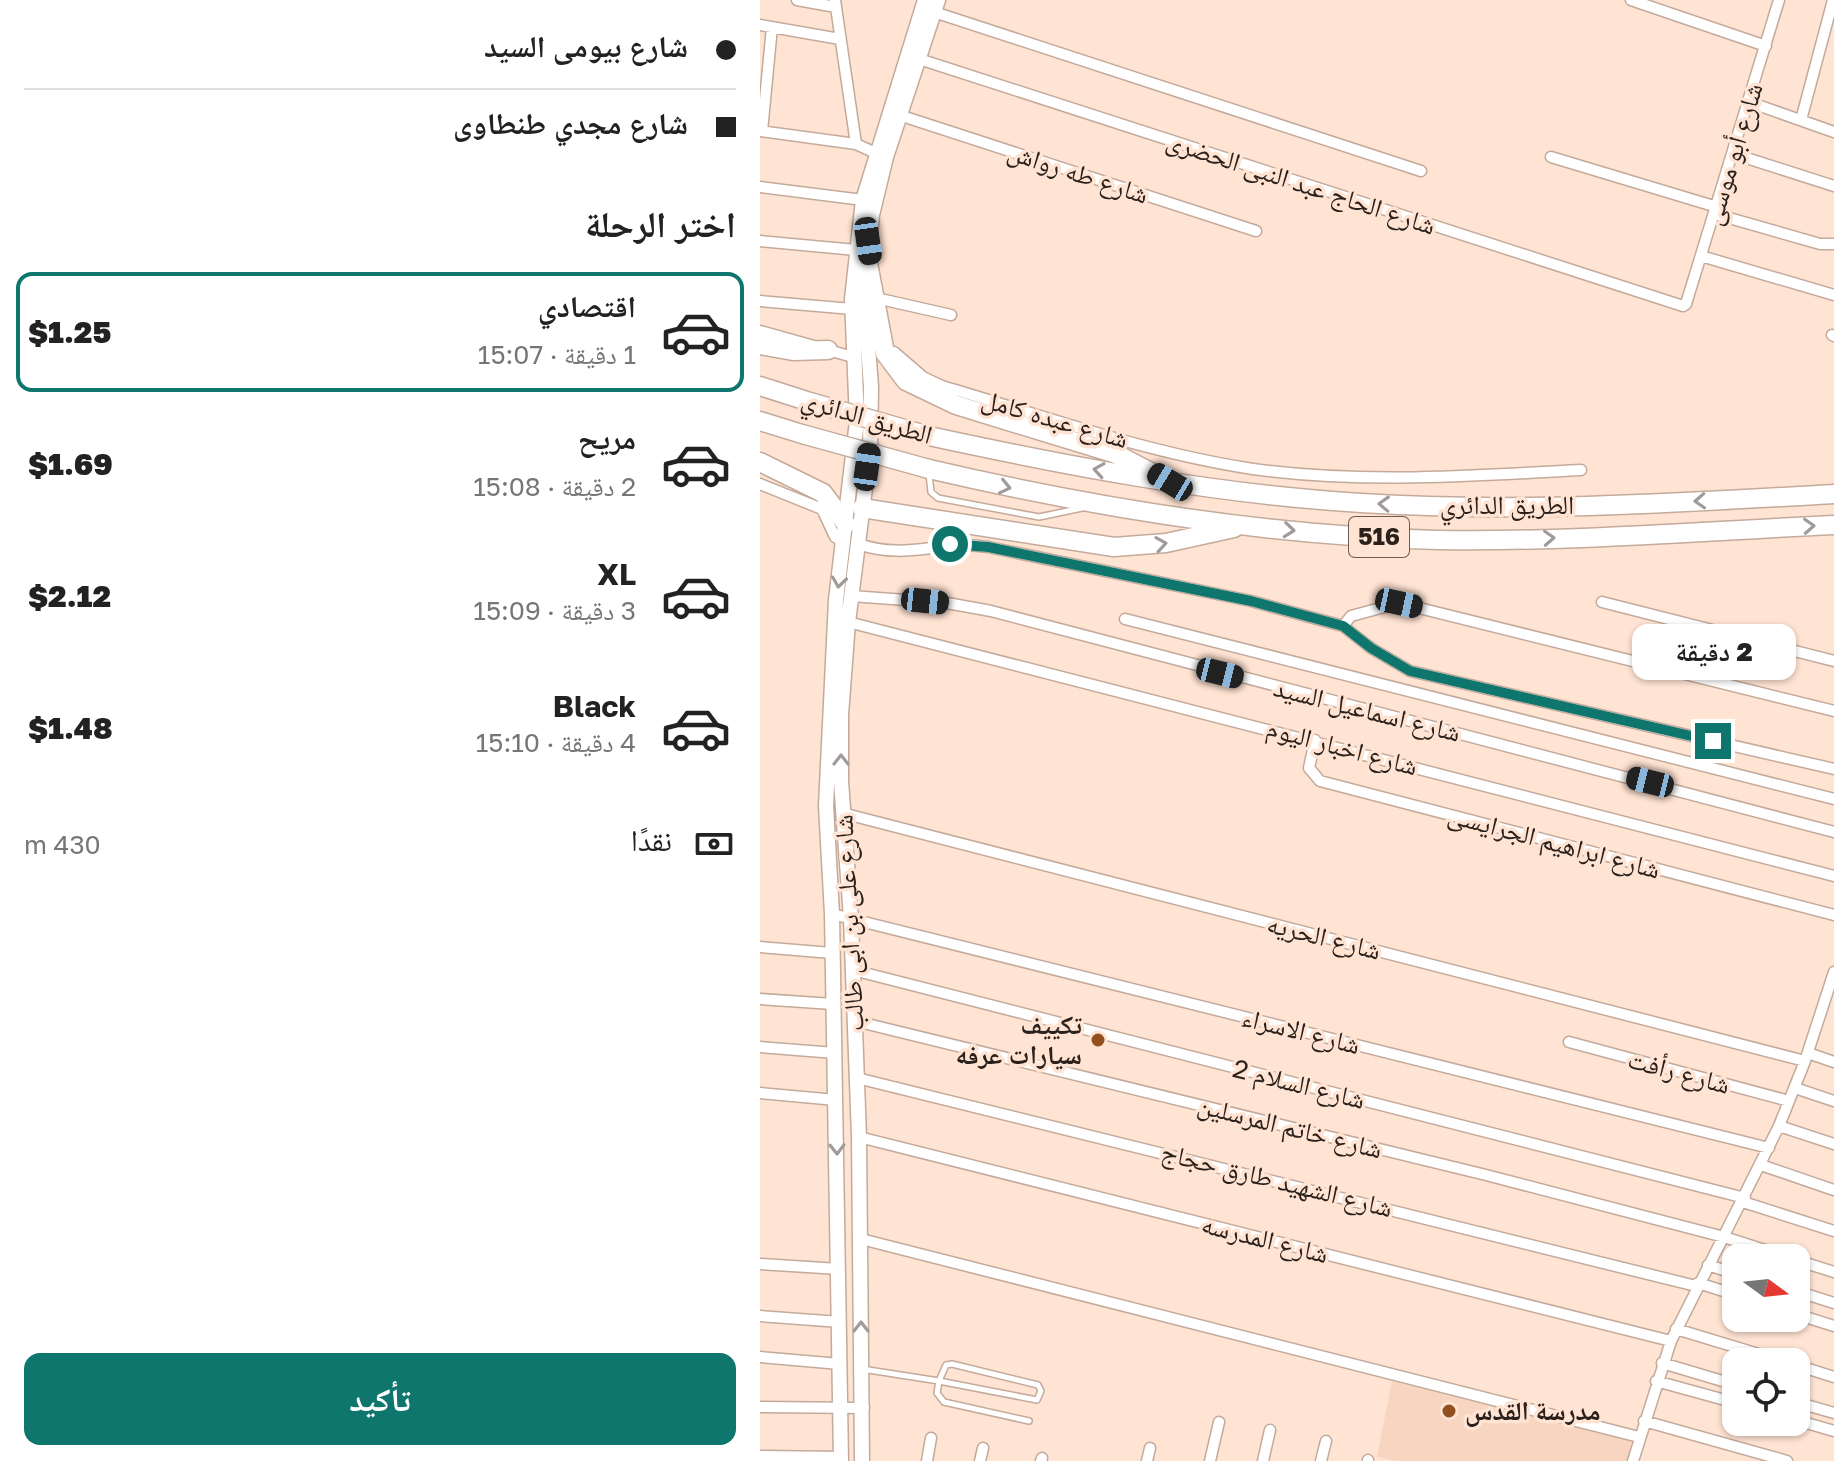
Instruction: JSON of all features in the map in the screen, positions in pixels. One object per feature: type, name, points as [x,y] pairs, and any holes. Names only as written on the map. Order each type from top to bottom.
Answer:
[{"type":"highway","points":[[864,249],[885,353],[906,381],[956,405],[1116,454],[1170,482]]},
{"type":"highway","points":[[760,345],[793,351],[828,350]]},
{"type":"highway","name":"الطريق الدائري","points":[[760,386],[929,436],[1051,463],[1170,482],[1345,502],[1488,508],[1834,494]]},
{"type":"highway","name":"الطريق الدائري","points":[[760,421],[929,469],[1095,504],[1246,525],[1387,538],[1487,540],[1834,525]]},
{"type":"highway","points":[[760,462],[823,493],[850,537]]},
{"type":"highway","points":[[862,508],[1114,547],[1166,543],[1246,525]]},
{"type":"street","points":[[797,0],[836,4],[856,144]]},
{"type":"street","points":[[1631,0],[1766,46]]},
{"type":"street","name":"شارع أبو موسى","points":[[1683,306],[1734,154],[1779,0]]},
{"type":"street","points":[[1801,120],[1833,0]]},
{"type":"street","points":[[864,390],[853,357],[852,309],[880,155],[899,115],[919,59],[932,4]]},
{"type":"street","points":[[864,390],[863,200],[932,4]]},
{"type":"street","points":[[932,4],[1421,171]]},
{"type":"street","points":[[840,39],[766,26],[761,131],[856,144],[880,155]]},
{"type":"street","name":"شارع الحاج عبد النبى الحضرى","points":[[919,59],[1683,306]]},
{"type":"street","points":[[1749,102],[1834,132]]},
{"type":"street","name":"شارع طه رواش","points":[[899,115],[1256,231]]},
{"type":"street","points":[[1734,154],[1834,186]]},
{"type":"street","points":[[1551,157],[1820,244],[1834,244]]},
{"type":"street","points":[[760,187],[863,200]]},
{"type":"street","points":[[760,241],[864,249]]},
{"type":"street","name":"شارع عبده كامل","points":[[864,249],[889,344],[896,355],[923,377],[942,386],[1162,451],[1253,469],[1346,477],[1438,477],[1581,470]]},
{"type":"street","points":[[1701,256],[1834,295]]},
{"type":"street","points":[[876,298],[951,315]]},
{"type":"street","points":[[760,301],[852,309]]},
{"type":"street","points":[[760,331],[853,357]]},
{"type":"street","name":"شارع على بن ابى طالب","points":[[842,1459],[827,753],[836,600],[850,537],[862,508],[870,449],[864,390]]},
{"type":"street","name":"شارع على بن ابى طالب","points":[[862,1461],[864,1408],[859,1137],[851,918],[842,813],[841,715],[851,596],[850,537],[864,390]]},
{"type":"street","points":[[760,484],[822,509],[835,537],[850,537],[894,553],[950,544],[988,547],[1251,601],[1343,626],[1371,648],[1410,671],[1834,769]]},
{"type":"street","name":"شارع اسماعيل السيد","points":[[851,596],[947,603],[991,611],[1834,832]]},
{"type":"street","points":[[1602,602],[1834,661]]},
{"type":"street","points":[[1343,626],[1351,616],[1399,603],[1834,711]]},
{"type":"street","name":"شارع اسماعيل السيد","points":[[1125,619],[1834,799]]},
{"type":"street","name":"شارع اخبار اليوم","points":[[848,622],[1834,876]]},
{"type":"street","name":"شارع ابراهيم الجرايسى","points":[[1315,740],[1309,768],[1320,781],[1834,915]]},
{"type":"street","name":"شارع الحريه","points":[[842,813],[1834,1062]]},
{"type":"street","name":"شارع الاسراء","points":[[832,914],[1769,1148]]},
{"type":"street","points":[[760,947],[832,953]]},
{"type":"street","name":"شارع السلام 2","points":[[853,970],[1744,1200],[1834,1231]]},
{"type":"street","points":[[1633,1461],[1671,1341],[1779,1126],[1834,972]]},
{"type":"street","points":[[760,999],[833,1004]]},
{"type":"street","points":[[1822,1009],[1834,1013]]},
{"type":"street","name":"شارع خاتم المرسلين","points":[[855,1021],[1471,1171],[1746,1244]]},
{"type":"street","name":"شارع رأفت","points":[[1569,1042],[1789,1101]]},
{"type":"street","points":[[760,1047],[835,1053]]},
{"type":"street","name":"شارع الشهيد طارق حجاج","points":[[857,1078],[1722,1291]]},
{"type":"street","points":[[1795,1088],[1834,1101]]},
{"type":"street","points":[[760,1093],[836,1100]]},
{"type":"street","points":[[1779,1126],[1834,1144]]},
{"type":"street","name":"شارع المدرسه","points":[[859,1137],[1671,1341]]},
{"type":"street","points":[[1761,1165],[1834,1190]]},
{"type":"street","points":[[861,1239],[1639,1437]]},
{"type":"street","points":[[760,1264],[839,1269]]},
{"type":"street","points":[[1810,1264],[1834,1272]]},
{"type":"street","points":[[1708,1265],[1722,1270]]},
{"type":"street","points":[[1810,1295],[1834,1303]]},
{"type":"street","points":[[760,1316],[840,1322]]},
{"type":"street","points":[[1810,1318],[1834,1326]]},
{"type":"street","points":[[1676,1329],[1739,1348]]},
{"type":"street","points":[[760,1357],[840,1364]]},
{"type":"street","points":[[1662,1363],[1722,1381]]},
{"type":"street","points":[[1810,1369],[1834,1377]]},
{"type":"street","points":[[1656,1381],[1722,1399]]},
{"type":"street","points":[[1810,1406],[1834,1413]]},
{"type":"street","points":[[760,1407],[864,1408]]},
{"type":"street","points":[[1644,1421],[1787,1461]]},
{"type":"street","points":[[1210,1461],[1219,1422]]},
{"type":"street","points":[[1810,1424],[1834,1431]]},
{"type":"street","points":[[1263,1461],[1270,1430]]},
{"type":"street","points":[[927,1461],[931,1438]]},
{"type":"street","points":[[1321,1461],[1326,1441]]},
{"type":"street","points":[[980,1461],[983,1448]]},
{"type":"street","points":[[1147,1461],[1150,1448]]},
{"type":"street","points":[[760,1456],[842,1459]]},
{"type":"lane","points":[[929,469],[935,496],[1000,511],[1049,517],[1095,504]]},
{"type":"lane","points":[[861,1369],[939,1381],[1037,1400],[1041,1391],[1038,1385],[952,1364],[946,1365],[939,1381],[937,1393],[944,1402],[1029,1421]]},
{"type":"shaded area","name":"مدرسة القدس","points":[[1392,1381],[1632,1442],[1628,1461],[1396,1461],[1377,1457]]},
{"type":"place","name":"تكييف سيارات عرفه","points":[[1098,1040]]},
{"type":"place","name":"مدرسة القدس","points":[[1449,1411]]},
{"type":"route","points":[[950,544],[988,547],[1251,601],[1343,626],[1371,648],[1410,671],[1713,741]]}]
